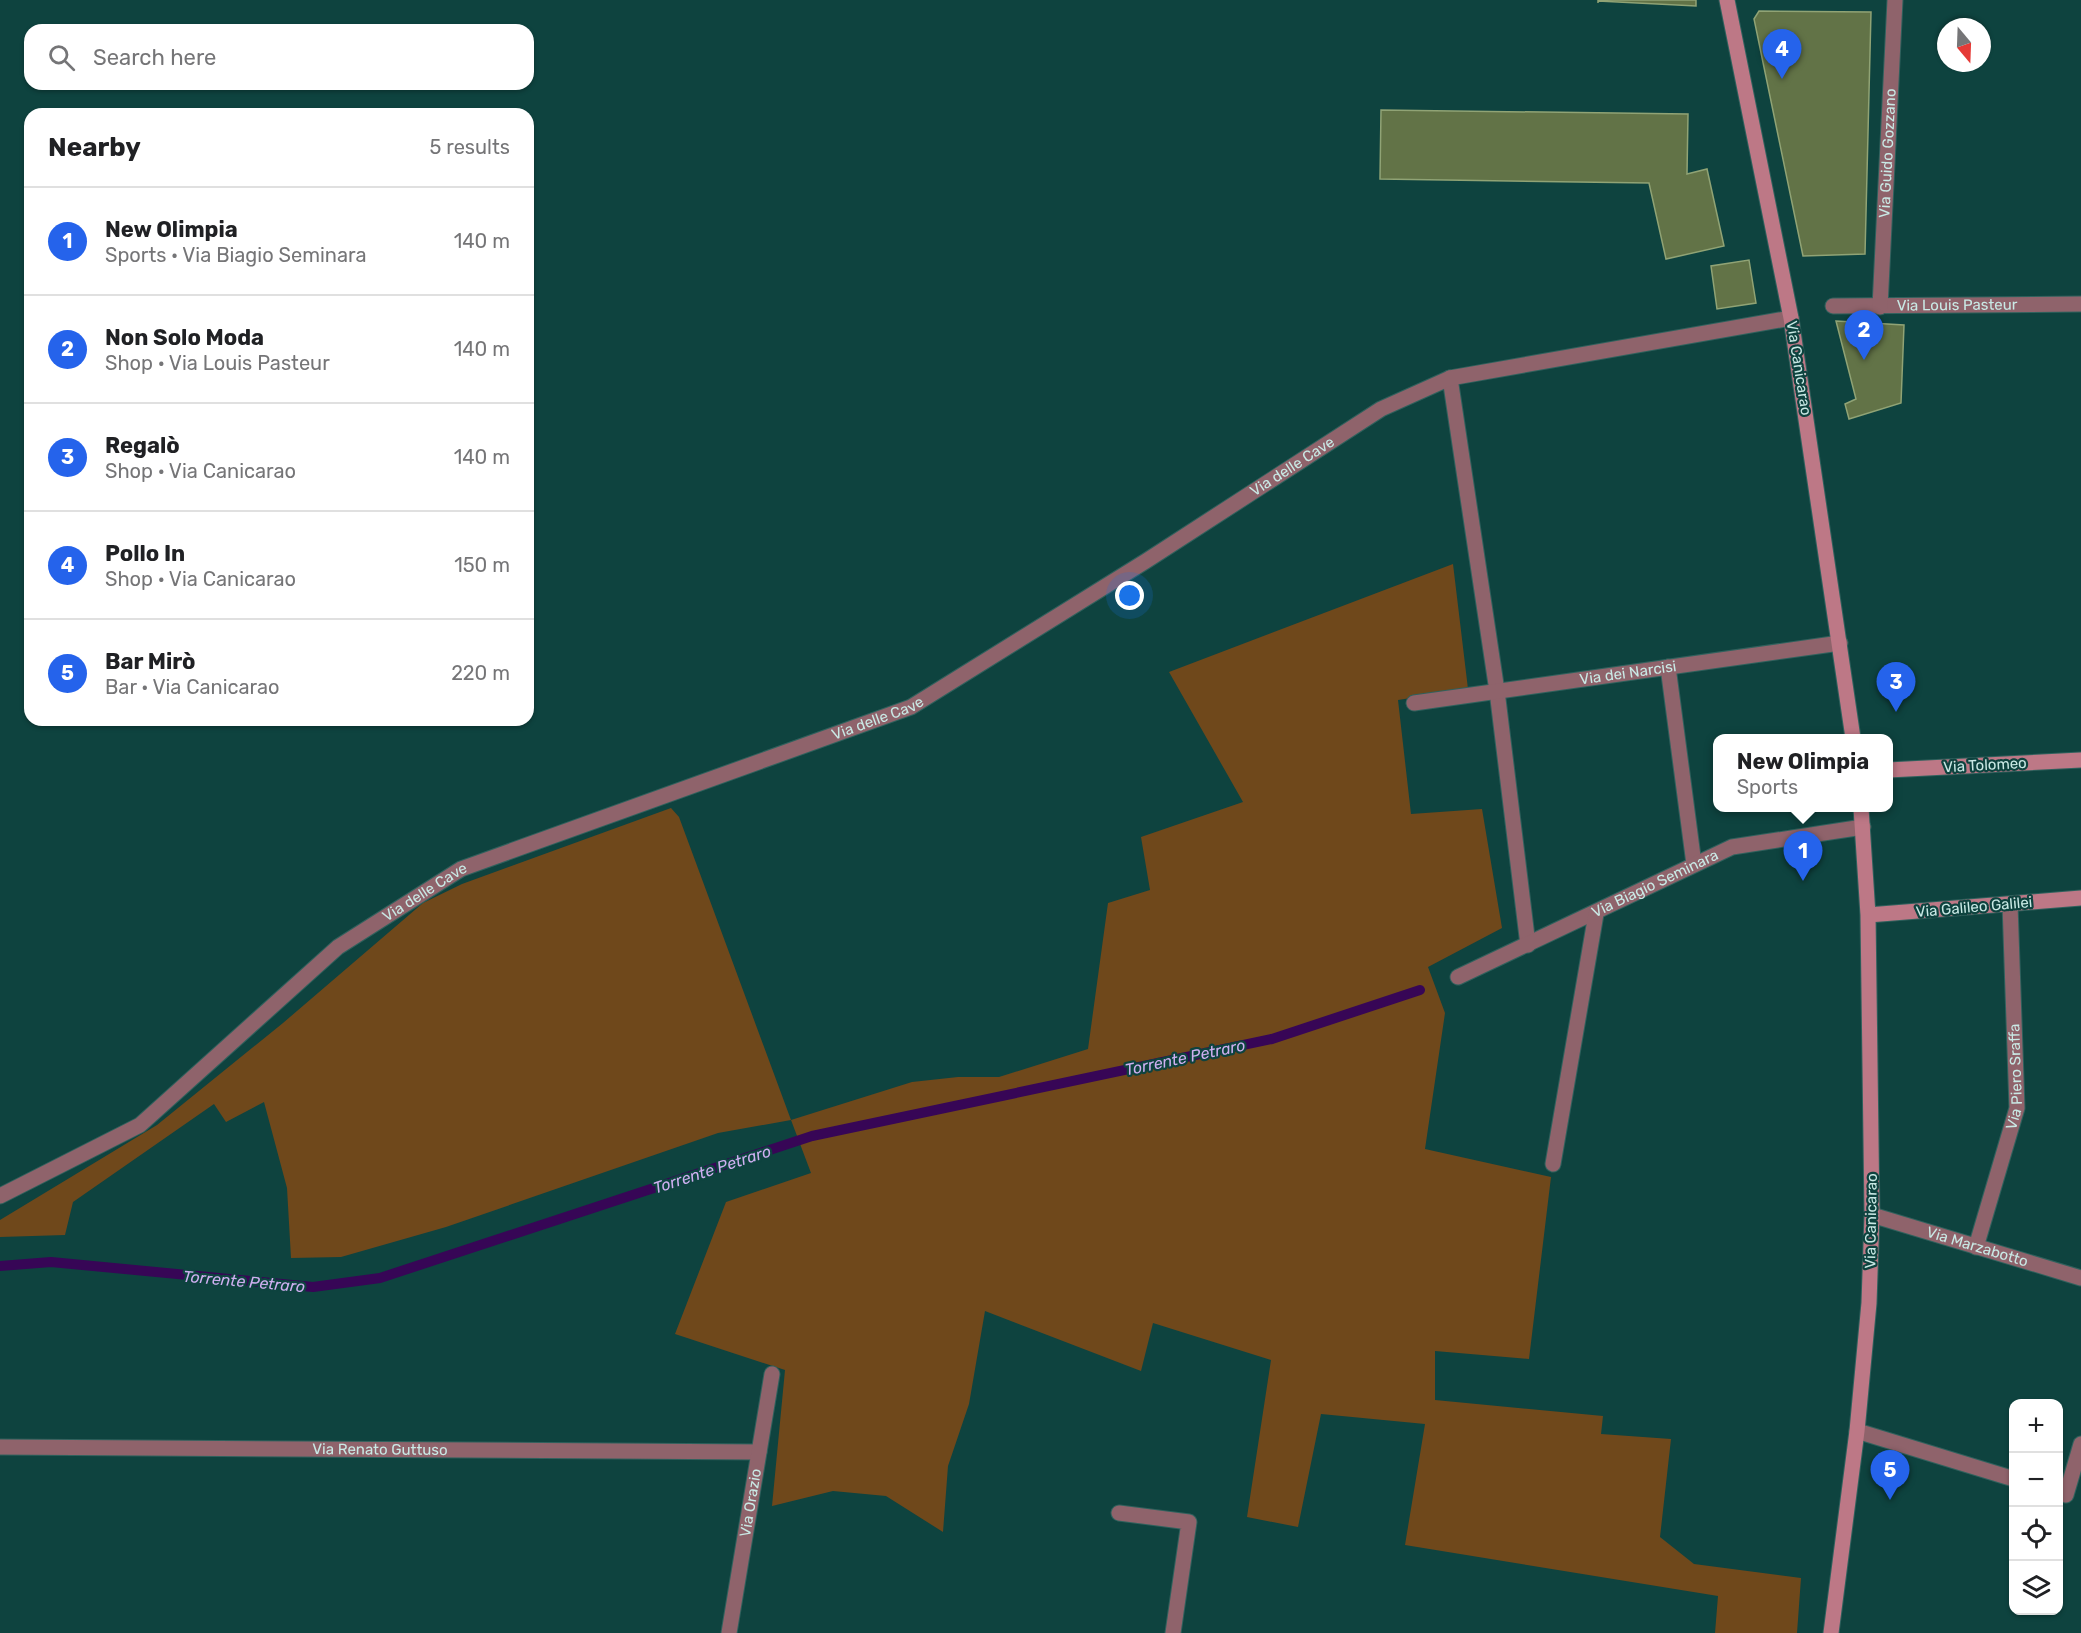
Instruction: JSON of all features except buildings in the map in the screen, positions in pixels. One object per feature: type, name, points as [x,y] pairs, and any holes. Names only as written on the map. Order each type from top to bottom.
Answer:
[{"type":"main road","name":"Via Canicarao","points":[[1727,0],[1791,318],[1852,734]]},
{"type":"main road","name":"Via Tolomeo","points":[[1893,770],[2081,760]]},
{"type":"main road","name":"Via Canicarao","points":[[1831,1633],[1857,1431],[1869,1304],[1872,1215],[1868,915],[1862,812]]},
{"type":"main road","name":"Via Galileo Galilei","points":[[1868,915],[2081,898]]},
{"type":"street","name":"Via Guido Gozzano","points":[[1880,307],[1895,0]]},
{"type":"street","name":"Via Louis Pasteur","points":[[1833,306],[2081,304]]},
{"type":"street","name":"Via delle Cave","points":[[0,1196],[140,1125],[338,947],[461,869],[911,707],[1146,561],[1382,409],[1450,378],[1791,318]]},
{"type":"street","points":[[1450,378],[1497,692],[1527,945]]},
{"type":"street","name":"Via dei Narcisi","points":[[1414,703],[1840,643]]},
{"type":"street","points":[[1668,667],[1694,864]]},
{"type":"street","name":"Via Biagio Seminara","points":[[1458,977],[1596,914],[1732,847],[1863,827]]},
{"type":"street","name":"Via Piero Sraffa","points":[[1976,1247],[2017,1108],[2010,904]]},
{"type":"street","points":[[1553,1164],[1596,914]]},
{"type":"street","name":"Via Marzabotto","points":[[1872,1215],[2081,1278]]},
{"type":"street","name":"Via Orazio","points":[[729,1633],[772,1374]]},
{"type":"street","points":[[1857,1431],[2009,1478]]},
{"type":"street","points":[[2063,1491],[2081,1444]]},
{"type":"street","name":"Via Renato Guttuso","points":[[0,1447],[759,1452]]},
{"type":"street","points":[[2063,1494],[2081,1500]]},
{"type":"street","points":[[1119,1513],[1189,1522],[1173,1633]]},
{"type":"shaded area","points":[[1453,564],[1468,689],[1398,700],[1411,814],[1482,809],[1502,928],[1428,967],[1445,1013],[1425,1149],[1551,1177],[1529,1359],[1435,1351],[1435,1400],[1603,1416],[1601,1434],[1671,1439],[1660,1537],[1694,1564],[1801,1578],[1797,1633],[1715,1633],[1718,1596],[1405,1545],[1425,1424],[1321,1414],[1298,1527],[1247,1517],[1271,1360],[1153,1323],[1141,1371],[985,1311],[969,1404],[948,1466],[943,1532],[886,1496],[833,1491],[772,1506],[785,1370],[675,1334],[726,1202],[811,1173],[791,1120],[912,1082],[958,1077],[999,1077],[1088,1049],[1108,903],[1150,890],[1141,837],[1243,802],[1169,672]]},
{"type":"shaded area","points":[[671,808],[679,817],[791,1120],[718,1133],[446,1227],[341,1257],[291,1258],[287,1188],[264,1102],[226,1122],[214,1104],[73,1202],[65,1235],[0,1237],[0,1220],[157,1125],[283,1023],[423,903],[462,884]]},
{"type":"waterway","name":"Torrente Petraro","points":[[0,1266],[51,1262],[313,1287],[380,1278],[812,1136],[1272,1039],[1420,990]]},
{"type":"place","name":"Pollo In","points":[[1782,79]]},
{"type":"place","name":"Non Solo Moda","points":[[1864,360]]},
{"type":"place","name":"Regalò","points":[[1896,712]]},
{"type":"place","name":"New Olimpia","points":[[1803,881]]},
{"type":"place","name":"Bar Mirò","points":[[1890,1500]]}]
